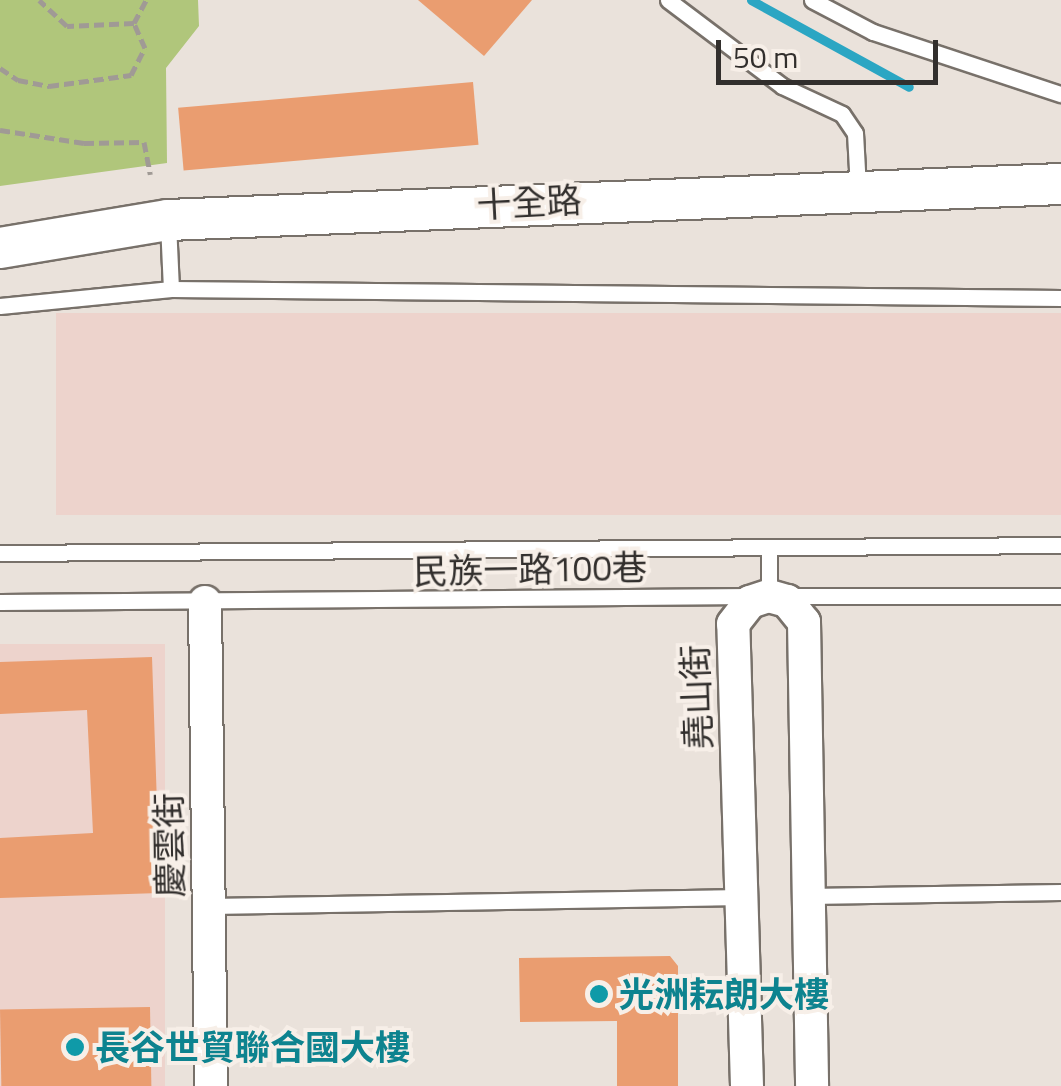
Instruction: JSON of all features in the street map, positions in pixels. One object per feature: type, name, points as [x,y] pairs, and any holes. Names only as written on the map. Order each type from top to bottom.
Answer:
[{"type":"street","name":"十全路","points":[[0,248],[168,220],[858,189],[1061,184]]},
{"type":"street","points":[[769,596],[787,601],[804,622],[812,1086]]},
{"type":"street","name":"堯山街","points":[[748,1086],[734,624],[750,602],[769,596]]},
{"type":"street","name":"慶雲街","points":[[204,602],[211,1086]]},
{"type":"lane","points":[[668,0],[782,86],[842,114],[855,134],[858,189]]},
{"type":"lane","points":[[812,0],[872,32],[1061,94]]},
{"type":"lane","points":[[168,220],[171,289]]},
{"type":"lane","points":[[0,306],[24,299],[171,289],[1061,298]]},
{"type":"lane","points":[[0,553],[1061,545]]},
{"type":"lane","points":[[768,548],[769,596]]},
{"type":"lane","name":"民族一路100巷","points":[[0,602],[1061,596]]},
{"type":"lane","points":[[808,896],[1061,892]]},
{"type":"lane","points":[[210,906],[744,897]]},
{"type":"path","points":[[39,0],[67,26],[134,24]]},
{"type":"path","points":[[134,24],[146,0]]},
{"type":"path","points":[[0,68],[18,80],[49,86],[131,75],[145,48],[134,24]]},
{"type":"path","points":[[0,130],[84,143],[144,142],[150,174]]},
{"type":"shaded area","points":[[56,313],[1061,313],[1061,515],[56,515]]},
{"type":"shaded area","points":[[0,644],[165,644],[165,1086],[0,1086]]},
{"type":"green space","points":[[0,0],[198,0],[199,26],[166,68],[167,163],[0,186]]},
{"type":"building","points":[[418,0],[532,0],[484,56]]},
{"type":"building","points":[[473,82],[478,145],[184,171],[178,108]]},
{"type":"building","points":[[152,657],[160,893],[0,898],[0,838],[93,833],[87,710],[0,714],[0,662]]},
{"type":"building","name":"光洲耘朗大樓","points":[[670,956],[678,966],[678,1086],[617,1086],[617,1021],[520,1022],[519,958]]},
{"type":"building","name":"長谷世貿聯合國大樓","points":[[150,1007],[151,1086],[1,1086],[0,1010]]},
{"type":"waterway","points":[[751,0],[909,87]]},
{"type":"place","name":"光洲耘朗大樓","points":[[599,994]]},
{"type":"place","name":"長谷世貿聯合國大樓","points":[[75,1047]]}]
